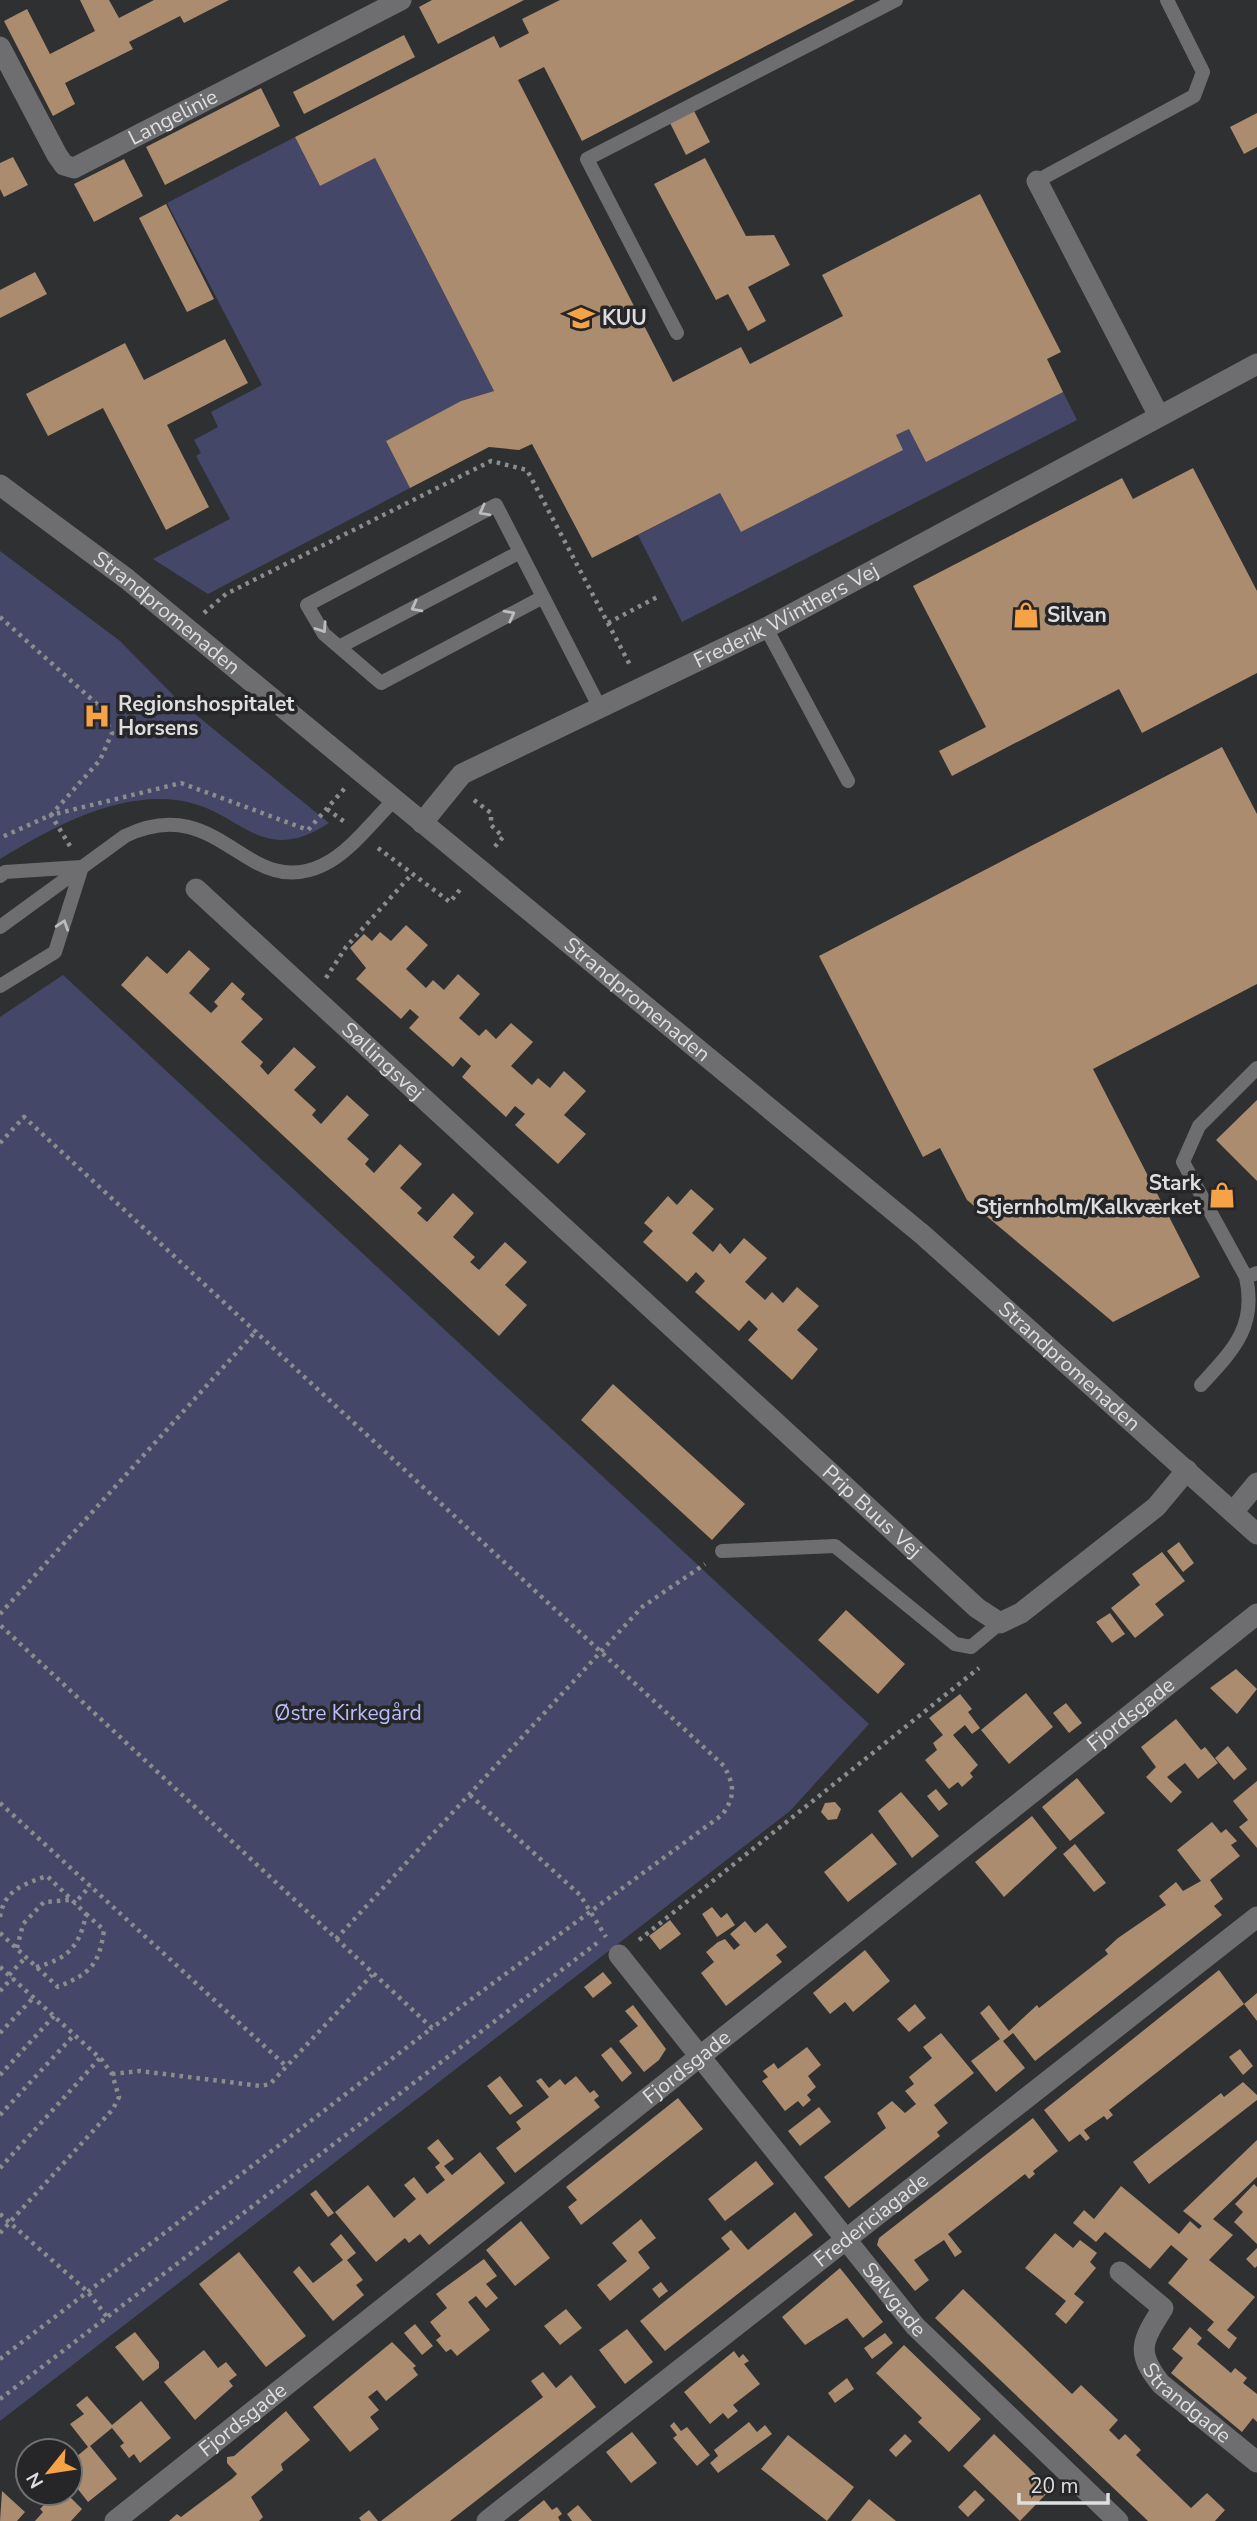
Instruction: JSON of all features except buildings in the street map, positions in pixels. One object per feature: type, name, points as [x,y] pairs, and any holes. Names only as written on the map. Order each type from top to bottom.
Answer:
[{"type":"street","name":"Langelinie","points":[[0,47],[57,155],[64,165],[74,168],[401,0]]},
{"type":"street","points":[[1037,181],[1159,416]]},
{"type":"street","name":"Frederik Winthers Vej","points":[[422,823],[462,774],[766,628],[1257,364]]},
{"type":"street","name":"Strandpromenaden","points":[[0,485],[127,579],[923,1235],[1257,1534]]},
{"type":"street","name":"Søllingsvej","points":[[196,889],[570,1231]]},
{"type":"street","name":"Prip Buus Vej","points":[[570,1231],[976,1608],[1000,1623]]},
{"type":"street","points":[[1000,1623],[1021,1613],[1156,1507],[1187,1470]]},
{"type":"street","points":[[1233,1512],[1257,1483]]},
{"type":"street","name":"Fjordsgade","points":[[115,2521],[1257,1614]]},
{"type":"street","name":"Fredericiagade","points":[[487,2521],[1257,1917]]},
{"type":"street","name":"Sølvgade","points":[[619,1955],[701,2054],[915,2326],[1118,2521]]},
{"type":"street","name":"Strandgade","points":[[1120,2272],[1163,2308],[1146,2334],[1142,2353],[1149,2369],[1161,2384],[1257,2462]]},
{"type":"lane","points":[[677,333],[587,159],[896,0]]},
{"type":"lane","points":[[1037,181],[1194,96],[1203,72],[1167,0]]},
{"type":"lane","points":[[543,597],[381,683],[324,634],[307,605],[496,505],[600,708]]},
{"type":"lane","points":[[339,647],[520,552]]},
{"type":"lane","points":[[766,628],[848,781]]},
{"type":"lane","points":[[0,927],[125,836],[145,826],[167,822],[189,825],[209,833],[259,865],[281,872],[303,872],[324,865],[342,852],[394,800]]},
{"type":"lane","points":[[0,876],[5,872],[82,867]]},
{"type":"lane","points":[[0,986],[55,952],[82,867]]},
{"type":"lane","points":[[1201,1385],[1236,1348],[1252,1321],[1256,1307],[1252,1275],[1183,1162],[1199,1126],[1257,1068]]},
{"type":"lane","points":[[722,1551],[835,1546],[955,1644],[971,1647],[1000,1623]]},
{"type":"path","points":[[608,623],[659,596]]},
{"type":"path","points":[[0,617],[98,705],[112,733],[100,760],[51,815],[0,838]]},
{"type":"path","points":[[314,996],[346,947],[412,874]]},
{"type":"path","points":[[0,1143],[24,1117],[257,1330],[724,1766],[733,1782],[733,1799],[722,1815],[432,2028],[0,2358]]},
{"type":"path","points":[[0,1614],[257,1330]]},
{"type":"path","points":[[336,1939],[603,1653],[642,1607],[722,1551]]},
{"type":"path","points":[[0,1625],[372,1975],[432,2028]]},
{"type":"path","points":[[470,1795],[580,1895],[619,1955],[976,1673],[982,1664],[971,1647]]},
{"type":"path","points":[[0,1803],[286,2066]]},
{"type":"path","points":[[0,1917],[2,1903],[18,1886],[47,1876],[104,1930],[101,1955],[84,1975],[58,1987],[0,1933]]},
{"type":"path","points":[[17,1949],[23,1924],[44,1902],[73,1901],[90,1886]]},
{"type":"path","points":[[36,1967],[59,1961],[82,1937],[86,1914]]},
{"type":"path","points":[[0,2399],[606,1936]]},
{"type":"path","points":[[0,1991],[26,1957]]},
{"type":"path","points":[[0,1967],[100,2058],[112,2074],[119,2097],[113,2109],[0,2233]]},
{"type":"path","points":[[112,2074],[140,2070],[261,2086],[270,2084],[372,1975]]},
{"type":"path","points":[[0,2033],[33,1998]]},
{"type":"path","points":[[0,2075],[54,2016]]},
{"type":"path","points":[[0,2115],[74,2035]]},
{"type":"path","points":[[0,2168],[100,2058]]},
{"type":"path","points":[[0,2214],[88,2292],[107,2317]]},
{"type":"green space","points":[[295,137],[320,186],[375,158],[494,391],[461,401],[386,441],[410,488],[208,594],[153,559],[230,519],[196,456],[201,453],[194,440],[218,427],[211,412],[262,385],[167,203]]},
{"type":"green space","points":[[1063,392],[1077,420],[682,622],[638,535],[720,493],[741,532],[902,450],[896,435],[909,429]]},
{"type":"green space","points":[[0,551],[120,641],[179,701],[329,823],[305,836],[284,840],[267,838],[199,805],[152,799],[106,807],[84,815],[0,859]]},
{"type":"green space","name":"Østre Kirkegård","points":[[63,975],[869,1724],[790,1811],[0,2421],[0,1017]]},
{"type":"place","name":"KUU","points":[[581,318]]},
{"type":"place","name":"Silvan","points":[[1026,615]]},
{"type":"place","name":"Regionshospitalet Horsens","points":[[97,716]]},
{"type":"place","name":"Stark Stjernholm/Kalkværket","points":[[1222,1195]]}]
